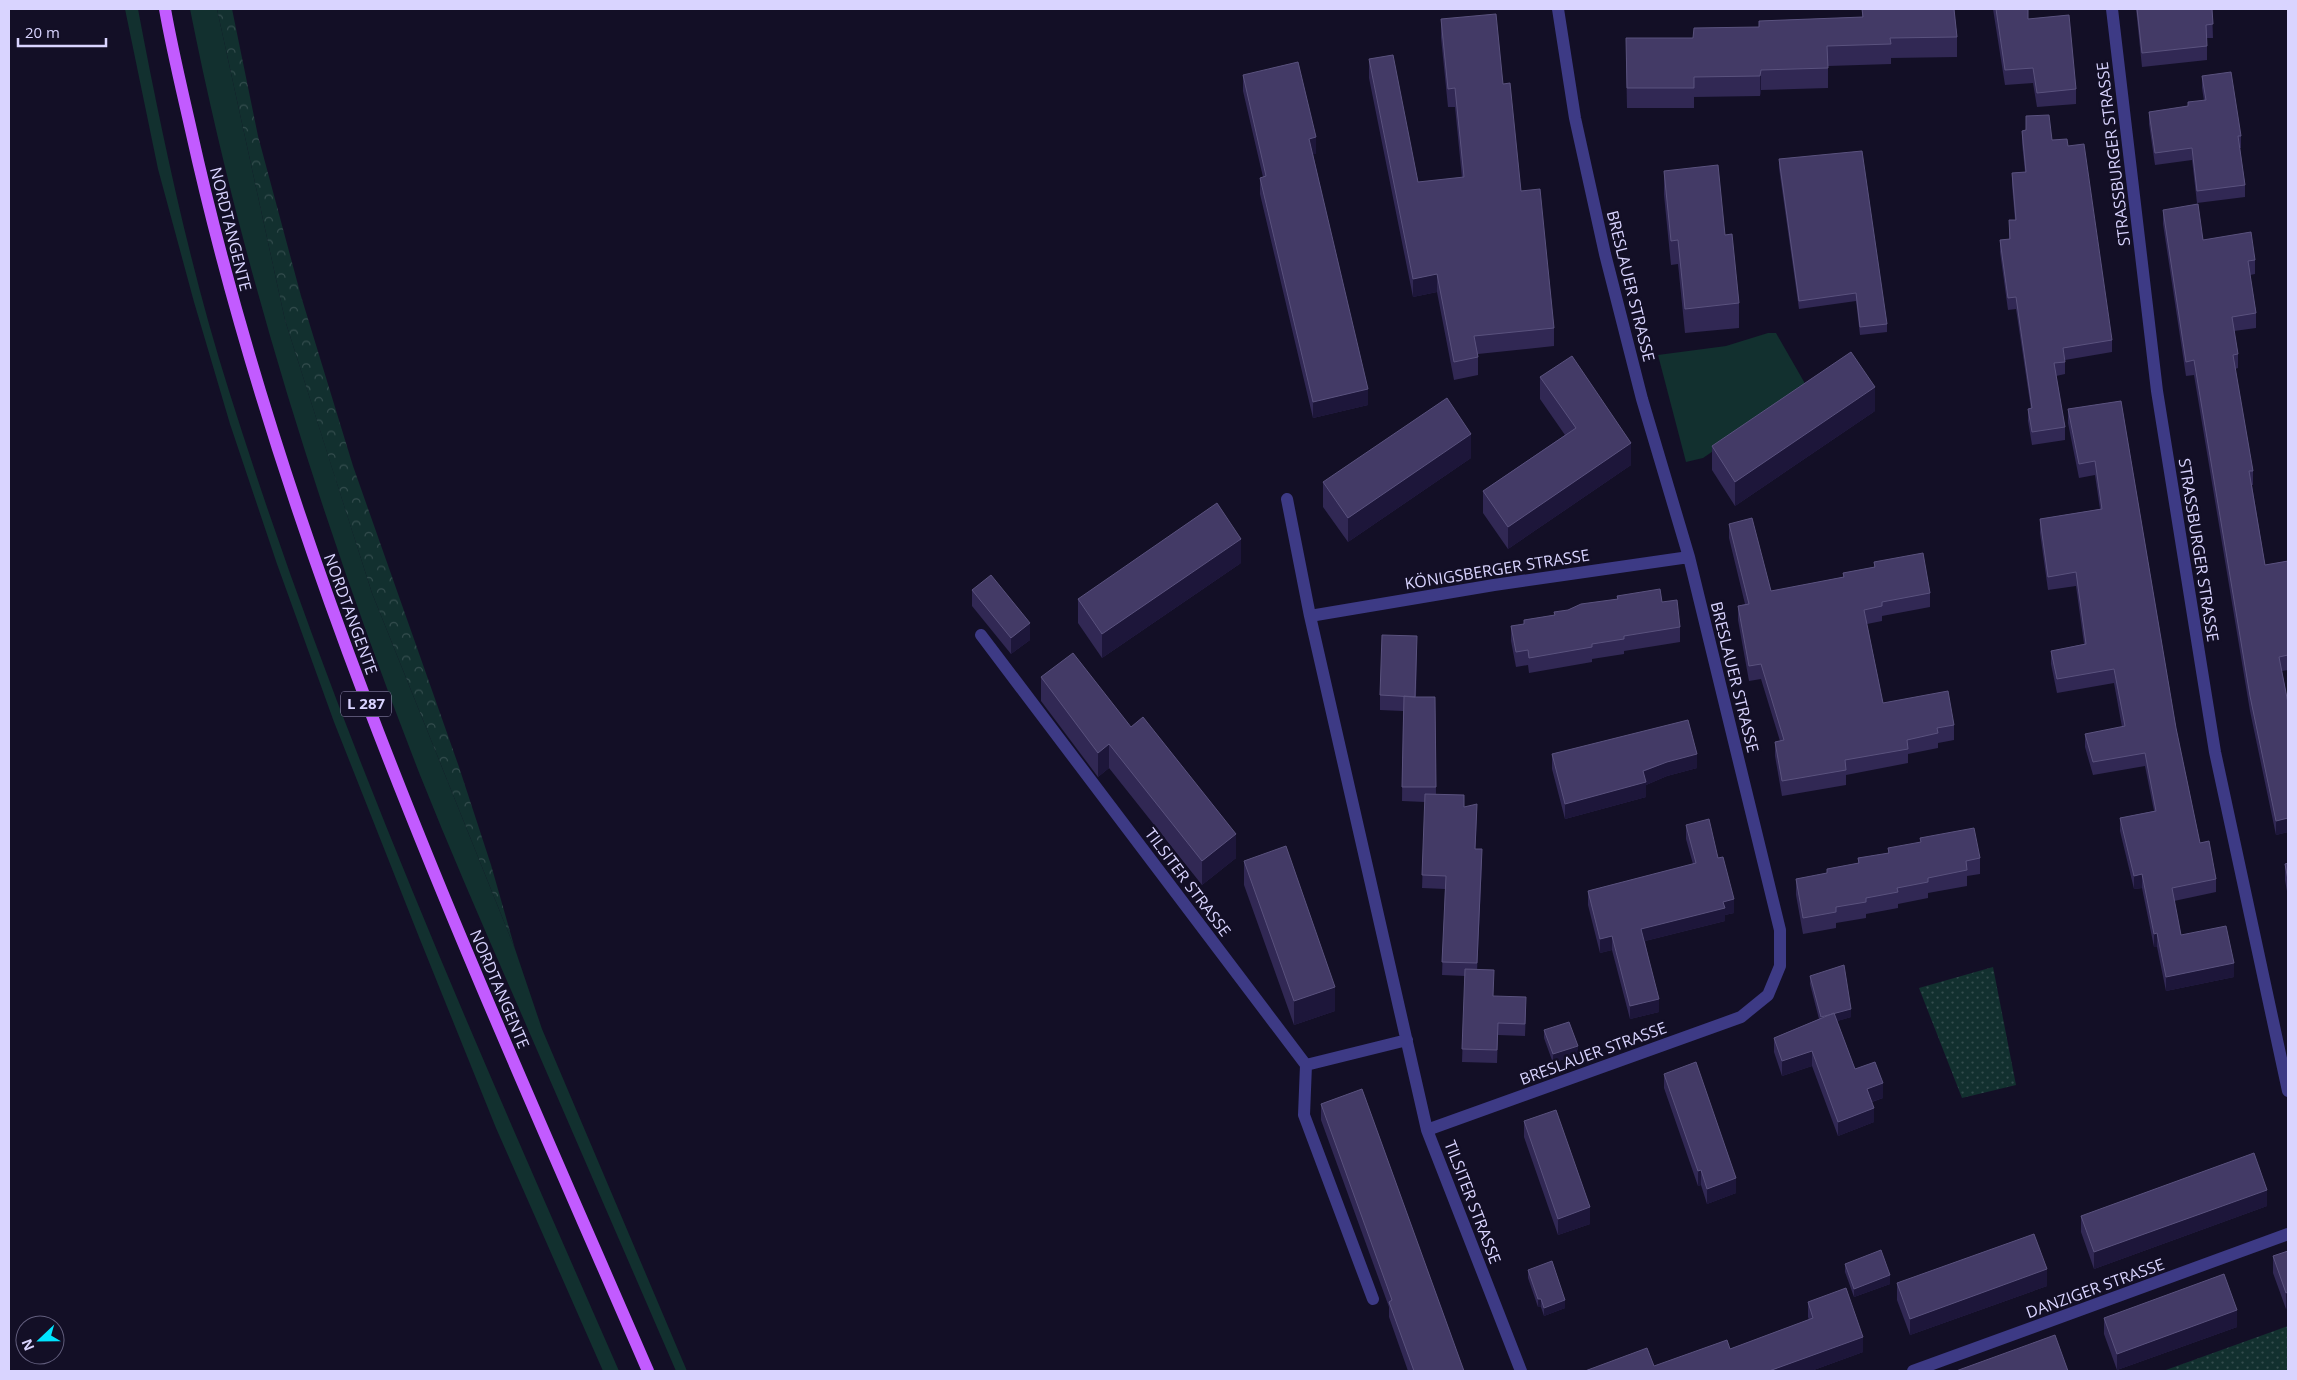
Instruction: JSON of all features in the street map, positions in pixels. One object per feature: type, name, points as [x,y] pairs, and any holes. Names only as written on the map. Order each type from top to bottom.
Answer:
[{"type":"main road","name":"NORDTANGENTE","points":[[165,9],[199,168],[230,295],[268,420],[313,555],[366,704],[420,842],[648,1371]]},
{"type":"street","name":"BRESLAUER STRASSE","points":[[1427,1130],[1741,1017],[1768,994],[1780,966],[1780,930],[1688,557],[1642,399],[1605,254],[1575,118],[1558,9]]},
{"type":"street","name":"STRASSBURGER STRASSE","points":[[2112,9],[2157,391],[2210,722],[2288,1091]]},
{"type":"street","name":"TILSITER STRASSE","points":[[1287,499],[1310,616],[1427,1130],[1521,1371]]},
{"type":"street","name":"KÖNIGSBERGER STRASSE","points":[[1310,616],[1494,585],[1688,557]]},
{"type":"street","name":"TILSITER STRASSE","points":[[982,635],[1306,1065]]},
{"type":"street","points":[[1373,1299],[1304,1114],[1306,1065],[1407,1040]]},
{"type":"street","name":"DANZIGER STRASSE","points":[[1913,1371],[2288,1234]]},
{"type":"green space","points":[[125,9],[138,9],[189,250],[215,344],[270,516],[314,641],[410,886],[513,1129],[619,1371],[603,1371],[496,1128],[334,722],[277,564],[230,424],[194,302],[158,169]]},
{"type":"green space","points":[[190,9],[217,9],[285,320],[372,593],[515,949],[542,1029],[687,1371],[676,1371],[453,856],[384,681],[318,492],[260,301],[234,204]]},
{"type":"green space","points":[[217,9],[232,9],[258,136],[301,296],[353,466],[459,767],[491,865],[515,949],[372,593],[285,320]]},
{"type":"green space","points":[[1768,333],[1776,333],[1807,387],[1703,458],[1686,462],[1658,355],[1726,346]]},
{"type":"green space","points":[[1993,967],[2016,1085],[1962,1098],[1919,988]]},
{"type":"green space","points":[[2288,1326],[2288,1371],[2163,1371]]},
{"type":"building","points":[[1862,9],[1954,9],[1957,37],[1890,38],[1891,44],[1827,46],[1828,68],[1761,70],[1760,76],[1694,77],[1694,88],[1627,88],[1626,38],[1693,38],[1694,28],[1759,27],[1759,21],[1863,17]]},
{"type":"building","points":[[1996,9],[2028,9],[2028,19],[2069,15],[2076,89],[2037,93],[2033,68],[2005,70]]},
{"type":"building","points":[[2137,9],[2212,9],[2213,24],[2206,25],[2207,46],[2142,53]]},
{"type":"building","points":[[1496,14],[1503,84],[1510,83],[1521,191],[1540,189],[1554,328],[1474,336],[1478,357],[1454,362],[1437,274],[1413,279],[1369,59],[1393,55],[1418,182],[1464,177],[1455,88],[1448,89],[1441,19]]},
{"type":"building","points":[[1298,62],[1316,137],[1309,139],[1368,389],[1313,402],[1260,178],[1266,176],[1243,75]]},
{"type":"building","points":[[2231,72],[2241,136],[2238,136],[2245,185],[2197,191],[2192,148],[2155,153],[2149,112],[2188,106],[2188,102],[2206,100],[2202,76]]},
{"type":"building","points":[[2049,115],[2052,140],[2067,139],[2068,146],[2084,144],[2112,340],[2063,348],[2065,362],[2054,363],[2065,427],[2032,432],[2028,409],[2032,408],[2016,297],[2008,298],[2000,240],[2010,239],[2009,220],[2016,220],[2012,173],[2026,172],[2022,131],[2026,130],[2026,116]]},
{"type":"building","points":[[1862,151],[1887,324],[1860,327],[1856,293],[1799,301],[1779,159]]},
{"type":"building","points":[[1718,165],[1725,235],[1732,234],[1739,303],[1685,309],[1678,240],[1671,241],[1664,171]]},
{"type":"building","points":[[2198,204],[2203,240],[2251,232],[2255,260],[2248,261],[2256,313],[2232,317],[2238,354],[2233,355],[2253,471],[2249,471],[2265,565],[2288,561],[2288,655],[2279,657],[2288,703],[2288,818],[2276,821],[2250,696],[2194,360],[2186,362],[2163,210]]},
{"type":"building","points":[[1851,352],[1875,387],[1735,482],[1712,446]]},
{"type":"building","points":[[1572,356],[1631,443],[1508,527],[1483,491],[1576,428],[1540,377]]},
{"type":"building","points":[[1447,398],[1471,434],[1348,518],[1323,482]]},
{"type":"building","points":[[2121,401],[2176,728],[2200,843],[2209,841],[2216,879],[2172,888],[2181,935],[2226,926],[2234,963],[2166,977],[2157,933],[2154,934],[2142,874],[2134,876],[2120,818],[2156,811],[2145,753],[2093,762],[2085,734],[2125,726],[2114,669],[2057,679],[2051,651],[2086,644],[2076,572],[2048,577],[2040,519],[2102,509],[2095,461],[2079,464],[2068,409]]},
{"type":"building","points":[[1217,503],[1241,539],[1102,634],[1078,599]]},
{"type":"building","points":[[1752,518],[1771,591],[1844,577],[1843,573],[1875,567],[1874,562],[1923,553],[1930,593],[1882,602],[1882,606],[1864,610],[1883,703],[1948,691],[1954,725],[1937,728],[1938,733],[1907,740],[1908,749],[1845,760],[1846,770],[1782,781],[1775,742],[1784,740],[1761,664],[1749,666],[1738,606],[1749,604],[1729,524]]},
{"type":"building","points":[[991,575],[1030,623],[1011,638],[972,590]]},
{"type":"building","points":[[1660,589],[1662,602],[1677,600],[1680,627],[1624,636],[1624,639],[1592,644],[1592,647],[1529,658],[1528,650],[1516,652],[1511,626],[1524,624],[1524,620],[1555,615],[1554,612],[1568,610],[1581,604],[1618,599],[1617,596]]},
{"type":"building","points":[[1382,635],[1417,636],[1415,697],[1435,697],[1436,787],[1402,787],[1404,696],[1380,695]]},
{"type":"building","points":[[1073,653],[1131,727],[1143,717],[1236,834],[1202,861],[1109,744],[1098,753],[1041,677]]},
{"type":"building","points":[[1688,720],[1697,754],[1643,771],[1646,782],[1565,804],[1552,754]]},
{"type":"building","points":[[1425,794],[1464,795],[1464,807],[1477,804],[1475,849],[1482,849],[1477,963],[1442,962],[1446,876],[1422,875]]},
{"type":"building","points":[[1709,819],[1718,858],[1723,857],[1734,899],[1723,902],[1725,908],[1641,929],[1659,999],[1630,1006],[1612,936],[1600,939],[1588,891],[1696,863],[1686,825]]},
{"type":"building","points":[[1974,828],[1980,858],[1966,861],[1967,870],[1928,878],[1928,882],[1897,888],[1898,892],[1866,898],[1866,902],[1836,907],[1836,912],[1803,918],[1796,879],[1827,873],[1827,869],[1859,863],[1858,858],[1889,853],[1888,848],[1921,842],[1920,838]]},
{"type":"building","points":[[1286,846],[1335,987],[1294,1001],[1244,861]]},
{"type":"building","points":[[2288,863],[2288,880],[2285,864]]},
{"type":"building","points":[[1844,965],[1851,1009],[1821,1017],[1810,976]]},
{"type":"building","points":[[1465,969],[1494,970],[1493,996],[1526,997],[1525,1024],[1498,1023],[1497,1050],[1462,1049]]},
{"type":"building","points":[[1834,1013],[1855,1069],[1875,1062],[1883,1083],[1867,1089],[1874,1108],[1838,1122],[1812,1051],[1782,1061],[1774,1038]]},
{"type":"building","points":[[1569,1022],[1578,1046],[1553,1054],[1544,1030]]},
{"type":"building","points":[[1696,1062],[1736,1178],[1707,1189],[1701,1170],[1698,1171],[1664,1074]]},
{"type":"building","points":[[1362,1089],[1464,1371],[1414,1371],[1389,1302],[1392,1300],[1321,1104]]},
{"type":"building","points":[[1556,1110],[1590,1207],[1558,1219],[1524,1121]]},
{"type":"building","points":[[2254,1153],[2267,1190],[2094,1252],[2081,1216]]},
{"type":"building","points":[[2034,1234],[2047,1269],[1910,1319],[1897,1283]]},
{"type":"building","points":[[1881,1250],[1890,1275],[1854,1289],[1845,1264]]},
{"type":"building","points":[[2288,1251],[2288,1292],[2286,1293],[2273,1256]]},
{"type":"building","points":[[1552,1261],[1565,1300],[1544,1308],[1541,1299],[1538,1299],[1528,1270]]},
{"type":"building","points":[[2224,1274],[2237,1310],[2117,1354],[2104,1318]]},
{"type":"building","points":[[1846,1288],[1863,1337],[1769,1371],[1585,1371],[1647,1348],[1654,1366],[1727,1340],[1730,1349],[1813,1318],[1808,1302]]},
{"type":"building","points":[[2055,1335],[2068,1371],[1956,1371]]}]
